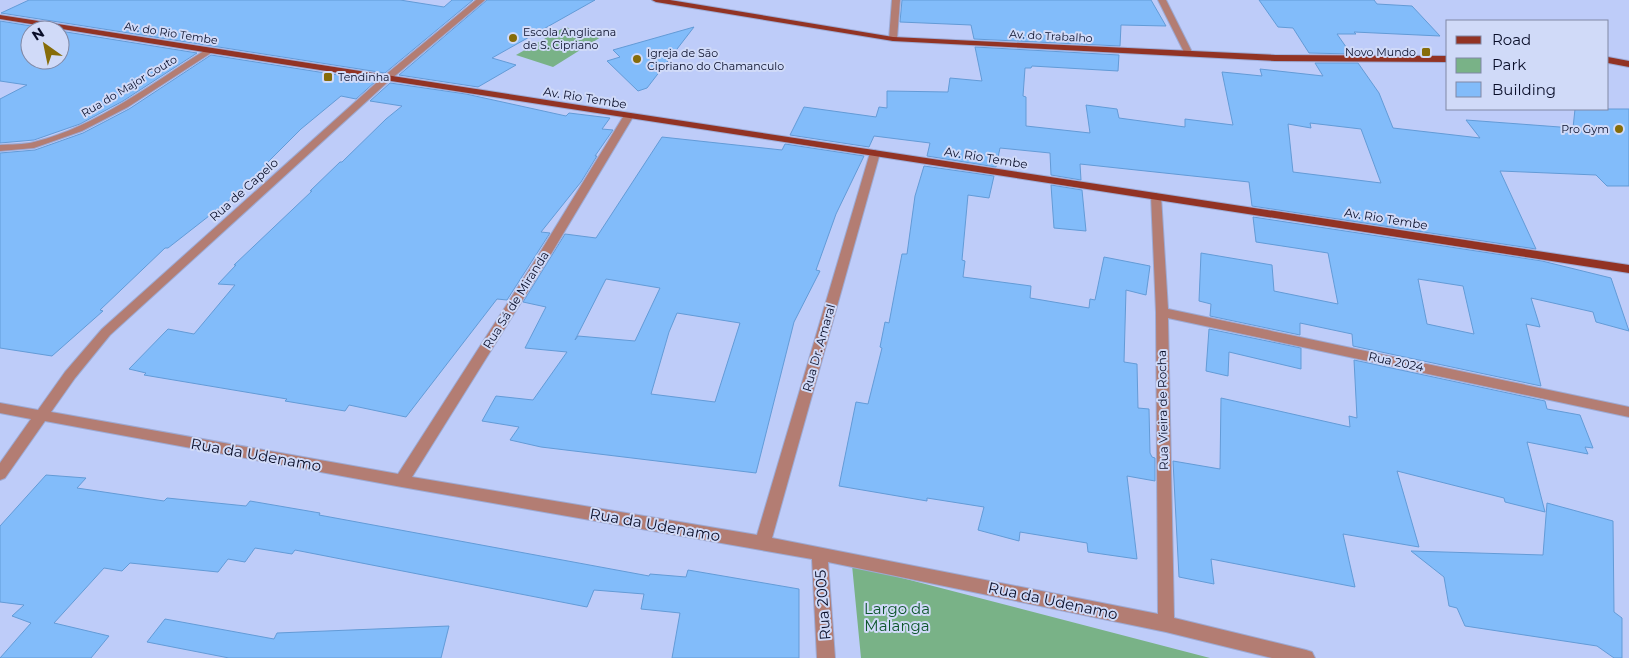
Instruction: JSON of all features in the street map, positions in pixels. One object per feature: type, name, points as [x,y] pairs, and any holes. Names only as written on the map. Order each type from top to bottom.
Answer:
[{"type":"main road","name":"Av. do Trabalho","points":[[656,0],[893,39],[1275,58],[1446,60]]},
{"type":"main road","name":"Av. do Rio Tembe","points":[[0,17],[338,71]]},
{"type":"main road","points":[[1609,59],[1629,57]]},
{"type":"main road","points":[[1609,59],[1629,64]]},
{"type":"main road","name":"Av. Rio Tembe","points":[[338,71],[628,117],[1629,269]]},
{"type":"street","name":"Rua de Capelo","points":[[0,474],[70,375],[106,332],[387,78],[481,0]]},
{"type":"street","points":[[893,39],[896,0]]},
{"type":"street","points":[[1162,0],[1189,54]]},
{"type":"street","name":"Rua do Major Couto","points":[[0,148],[34,145],[62,136],[94,122],[210,51]]},
{"type":"street","name":"Rua Sá de Miranda","points":[[402,481],[542,259],[628,117]]},
{"type":"street","name":"Rua Dr. Amaral","points":[[763,543],[875,153]]},
{"type":"street","name":"Rua Vieira de Rocha","points":[[1156,196],[1162,312],[1166,624]]},
{"type":"street","name":"Rua 2024","points":[[1162,312],[1629,412]]},
{"type":"street","name":"Rua da Udenamo","points":[[0,408],[402,481],[820,553],[1166,624],[1306,658]]},
{"type":"street","name":"Rua 2005","points":[[820,553],[826,658]]},
{"type":"green space","points":[[565,27],[601,37],[553,67],[516,55]]},
{"type":"green space","name":"Largo da Malanga","points":[[852,565],[1210,658],[861,658]]},
{"type":"building","points":[[29,0],[400,0],[444,7],[452,0],[473,0],[385,73],[70,24],[70,20],[46,20],[1,13]]},
{"type":"building","points":[[487,0],[595,0],[492,58],[516,65],[478,87],[399,75]]},
{"type":"building","points":[[902,0],[1151,0],[1166,26],[1121,25],[1120,46],[974,39],[971,25],[900,22]]},
{"type":"building","points":[[1259,0],[1374,0],[1377,4],[1412,6],[1440,36],[1354,32],[1356,34],[1337,34],[1351,54],[1309,53],[1293,28],[1278,27]]},
{"type":"building","points":[[0,21],[20,24],[20,70],[70,70],[70,33],[197,53],[123,101],[80,124],[34,140],[0,143],[0,99],[27,85],[0,81]]},
{"type":"building","name":"Igreja de São Cipriano do Chamanculo","points":[[694,27],[647,88],[638,91],[607,61],[620,57],[613,50]]},
{"type":"building","points":[[975,47],[1119,55],[1118,71],[1032,66],[1031,68],[1025,68],[1023,96],[1026,97],[1026,126],[1090,133],[1086,105],[1117,109],[1119,118],[1185,127],[1185,119],[1233,125],[1222,72],[1262,76],[1260,69],[1323,76],[1315,63],[1358,63],[1379,93],[1393,128],[1480,138],[1466,120],[1573,128],[1575,110],[1629,109],[1629,186],[1607,186],[1596,175],[1500,171],[1536,249],[1252,206],[1249,182],[1080,164],[1081,180],[1051,175],[1050,153],[1000,148],[996,167],[927,156],[930,143],[874,136],[869,147],[790,135],[804,107],[876,117],[879,107],[887,108],[887,91],[948,92],[950,78],[982,81]],"holes":[[[1310,123],[1361,129],[1381,183],[1293,172],[1288,124],[1311,128]]]},
{"type":"building","points":[[211,55],[376,81],[356,99],[341,96],[301,129],[266,164],[269,164],[232,198],[168,248],[165,248],[100,310],[103,311],[52,356],[0,348],[0,153],[35,150],[83,133],[129,109]]},
{"type":"building","points":[[390,83],[466,94],[566,116],[569,113],[610,118],[602,129],[613,130],[595,156],[597,156],[581,182],[541,232],[550,233],[507,300],[497,299],[406,417],[349,405],[345,411],[285,401],[287,399],[144,375],[146,373],[129,369],[168,329],[194,334],[235,285],[218,284],[236,265],[234,265],[340,162],[402,106],[370,101]]},
{"type":"building","points":[[662,137],[782,150],[785,144],[864,156],[836,214],[816,270],[820,271],[794,322],[756,473],[541,447],[510,440],[519,427],[482,421],[496,396],[533,400],[567,352],[525,348],[546,307],[523,302],[565,234],[596,238]],"holes":[[[606,279],[660,288],[635,341],[578,336],[575,340]],[[677,313],[740,323],[715,402],[651,394],[669,332]]]},
{"type":"building","points":[[924,166],[994,176],[989,198],[968,195],[962,260],[965,261],[963,277],[1031,286],[1030,298],[1089,308],[1090,299],[1095,300],[1104,257],[1150,266],[1146,295],[1126,290],[1124,362],[1137,364],[1138,408],[1149,409],[1150,453],[1155,458],[1155,481],[1127,476],[1137,559],[1088,552],[1087,543],[1020,532],[1019,541],[978,530],[984,507],[927,498],[927,501],[839,486],[856,402],[868,404],[882,348],[880,347],[885,322],[889,323],[902,254],[907,254],[915,196]]},
{"type":"building","points":[[1051,185],[1082,190],[1086,231],[1054,228]]},
{"type":"building","points":[[1253,217],[1542,261],[1611,278],[1629,331],[1596,322],[1593,312],[1531,298],[1540,327],[1526,324],[1541,386],[1353,346],[1352,334],[1300,323],[1300,335],[1210,316],[1211,304],[1199,301],[1201,253],[1272,265],[1274,291],[1338,304],[1328,253],[1256,242]],"holes":[[[1418,279],[1463,286],[1474,334],[1427,324]]]},
{"type":"building","points":[[1209,329],[1301,348],[1301,369],[1229,352],[1228,376],[1206,371]]},
{"type":"building","points":[[1354,360],[1545,401],[1547,409],[1580,415],[1593,448],[1585,447],[1588,454],[1527,442],[1545,512],[1505,502],[1504,498],[1397,471],[1419,547],[1343,534],[1355,587],[1211,559],[1214,584],[1179,577],[1173,461],[1220,469],[1221,398],[1350,427],[1349,416],[1357,418]]},
{"type":"building","points":[[46,475],[86,478],[77,488],[164,501],[167,498],[246,506],[250,501],[649,576],[650,574],[686,577],[688,570],[799,589],[799,658],[672,658],[680,613],[641,609],[644,594],[594,590],[587,607],[295,550],[292,554],[255,548],[245,562],[228,559],[218,572],[130,563],[122,571],[104,568],[54,623],[109,636],[91,658],[0,658],[31,623],[12,616],[24,605],[0,602],[0,526]]},
{"type":"building","points":[[1547,503],[1613,521],[1614,612],[1622,618],[1622,658],[1614,658],[1597,646],[1465,626],[1457,608],[1449,606],[1444,577],[1411,551],[1543,555]]},
{"type":"building","points":[[165,619],[274,639],[277,633],[449,626],[441,658],[229,658],[147,642]]},
{"type":"place","name":"Escola Anglicana de S. Cipriano","points":[[513,38]]},
{"type":"place","name":"Novo Mundo","points":[[1426,52]]},
{"type":"place","name":"Igreja de São Cipriano do Chamanculo","points":[[637,59]]},
{"type":"place","name":"Tendinha","points":[[328,77]]},
{"type":"place","name":"Pro Gym","points":[[1619,129]]}]
